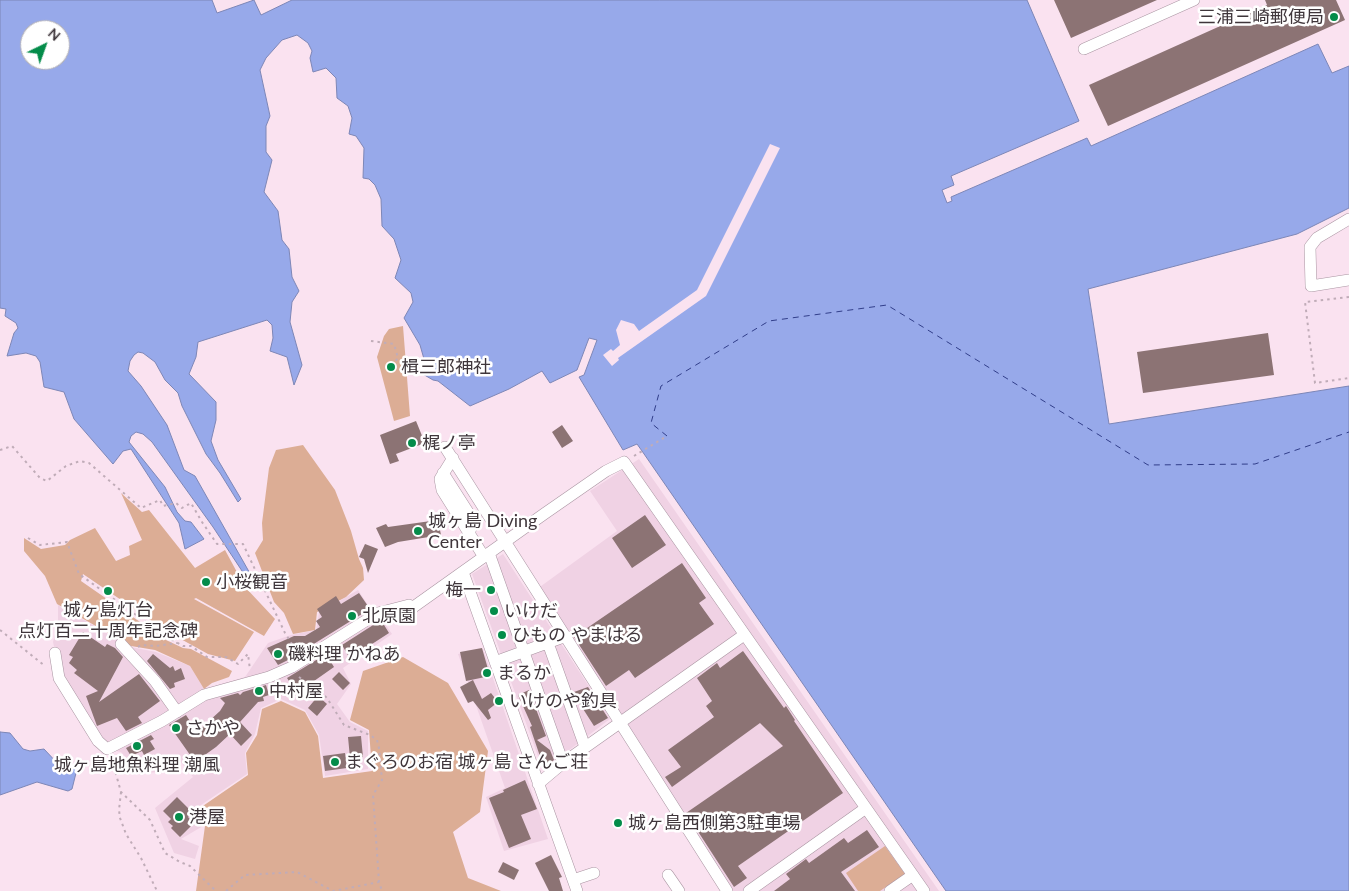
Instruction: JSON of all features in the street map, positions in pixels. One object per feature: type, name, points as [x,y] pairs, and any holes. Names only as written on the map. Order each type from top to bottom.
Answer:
[{"type":"street","points":[[1084,49],[1194,0]]},
{"type":"street","points":[[1349,219],[1317,238],[1310,248],[1311,286],[1349,280]]},
{"type":"street","points":[[445,447],[727,891]]},
{"type":"street","points":[[453,458],[440,484],[442,490],[469,535],[487,555],[525,651],[563,763]]},
{"type":"street","points":[[55,653],[59,678],[98,741],[107,749],[162,722],[204,695],[269,678],[303,660],[378,613],[409,605],[412,608],[606,471],[624,462],[924,891]]},
{"type":"street","points":[[463,572],[575,886],[594,873]]},
{"type":"street","points":[[538,784],[585,747],[744,635]]},
{"type":"street","points":[[496,662],[566,636]]},
{"type":"street","points":[[548,643],[585,747]]},
{"type":"street","points":[[121,644],[155,681],[177,712]]},
{"type":"street","points":[[749,891],[866,808]]},
{"type":"street","points":[[668,875],[679,891]]},
{"type":"street","points":[[890,891],[913,875]]},
{"type":"path","points":[[1349,297],[1305,302],[1315,383],[1349,378]]},
{"type":"path","points":[[371,340],[394,344],[398,358],[394,364]]},
{"type":"path","points":[[624,462],[667,436]]},
{"type":"path","points":[[0,450],[12,446],[40,478],[47,481],[66,466],[80,461],[89,462],[140,508],[160,500],[163,506],[176,503],[182,508],[191,503],[217,544],[243,544],[285,633],[303,660]]},
{"type":"path","points":[[28,538],[40,546],[67,542],[79,574],[164,635],[183,646],[191,646],[207,657],[226,657],[238,664],[248,654],[250,668],[244,683]]},
{"type":"path","points":[[0,630],[59,678]]},
{"type":"path","points":[[131,654],[141,644],[156,646],[178,643]]},
{"type":"path","points":[[292,666],[300,678],[327,698],[344,725],[370,735],[377,740],[382,780],[373,795],[379,882],[382,891]]},
{"type":"path","points":[[107,749],[115,767],[121,792],[120,818],[126,834],[141,858],[157,891]]},
{"type":"path","points":[[121,792],[150,820],[165,853],[190,866],[216,891]]},
{"type":"path","points":[[226,891],[245,875],[296,872],[333,891],[379,882]]},
{"type":"shaded area","points":[[403,326],[410,416],[394,421],[377,357],[384,336],[389,329]]},
{"type":"shaded area","points":[[303,445],[335,490],[363,568],[364,580],[346,597],[317,612],[315,630],[293,634],[284,613],[274,602],[255,553],[263,540],[262,523],[269,468],[276,450]]},
{"type":"shaded area","points":[[639,459],[939,891],[730,891],[537,589],[617,531],[590,491]]},
{"type":"shaded area","points":[[121,493],[142,512],[149,510],[195,568],[225,550],[245,587],[275,619],[264,636],[196,598],[194,599],[254,632],[235,661],[208,654],[168,632],[83,574],[81,581],[166,640],[183,648],[191,649],[232,671],[229,677],[212,683],[204,689],[190,666],[155,650],[131,646],[57,604],[45,576],[24,551],[24,538],[41,549],[65,545],[70,540],[95,528],[116,561],[130,555],[129,546],[142,540]]},
{"type":"shaded area","points":[[503,554],[610,719],[543,770],[472,574]]},
{"type":"shaded area","points":[[358,590],[374,614],[377,612],[392,634],[343,668],[351,684],[337,704],[350,722],[368,731],[368,769],[325,776],[319,735],[305,710],[281,699],[261,708],[255,734],[245,753],[247,774],[195,809],[203,826],[181,839],[199,846],[195,859],[174,853],[155,808],[193,777],[179,760],[164,771],[141,774],[121,752],[111,750],[61,677],[53,642],[58,623],[58,605],[131,647],[156,652],[190,666],[204,689],[245,677],[268,643],[291,635],[316,630],[319,613]]},
{"type":"shaded area","points":[[483,649],[548,839],[504,851],[486,797],[505,788],[458,654]]},
{"type":"shaded area","points":[[403,657],[448,683],[488,751],[480,812],[453,832],[468,878],[501,891],[196,891],[205,826],[197,810],[248,775],[246,753],[257,735],[262,709],[281,701],[305,712],[318,736],[323,778],[372,771],[369,730],[350,720],[363,671]]},
{"type":"shaded area","points":[[885,846],[905,874],[880,891],[858,891],[846,873]]},
{"type":"water","points":[[0,0],[212,0],[217,13],[254,0],[261,15],[292,0],[1027,0],[1079,121],[951,176],[954,185],[942,190],[947,203],[952,201],[951,197],[1087,138],[1091,146],[1318,44],[1332,73],[1349,66],[1349,208],[1297,234],[1088,289],[1109,424],[1349,386],[1349,891],[946,891],[637,444],[623,450],[579,377],[584,375],[597,340],[589,338],[577,370],[550,383],[542,371],[509,389],[470,406],[438,381],[421,373],[424,359],[420,345],[404,318],[413,302],[411,293],[395,278],[401,260],[394,239],[382,226],[381,199],[375,185],[369,179],[363,178],[364,148],[356,136],[349,134],[352,118],[348,106],[337,98],[336,78],[326,68],[313,72],[310,58],[312,51],[308,43],[297,35],[282,40],[266,58],[260,70],[270,116],[266,126],[266,152],[272,160],[264,192],[278,211],[282,240],[289,249],[292,277],[299,291],[292,302],[290,322],[302,365],[294,385],[287,357],[270,351],[273,338],[272,325],[267,320],[198,342],[196,357],[189,374],[216,402],[216,420],[211,441],[218,460],[241,499],[238,502],[206,454],[182,406],[178,393],[165,380],[155,362],[143,353],[138,352],[130,361],[128,371],[141,386],[167,425],[184,470],[195,476],[252,577],[248,580],[213,527],[152,442],[143,434],[136,432],[131,436],[129,442],[165,487],[177,512],[185,521],[191,522],[204,539],[185,549],[179,523],[131,449],[123,451],[113,464],[74,419],[64,392],[44,387],[40,362],[36,356],[26,353],[7,356],[14,333],[18,328],[16,323],[5,316],[6,309],[0,308]]},
{"type":"water","points":[[0,732],[10,733],[23,749],[30,751],[44,749],[60,766],[77,769],[72,789],[68,791],[37,782],[0,795]]},
{"type":"pier","points":[[770,144],[780,148],[706,296],[618,358],[619,360],[612,366],[603,355],[611,349],[613,351],[620,345],[616,330],[621,320],[634,324],[639,331],[697,290]]},
{"type":"building","points":[[1054,0],[1157,0],[1071,38]]},
{"type":"building","points":[[1265,0],[1336,0],[1345,20],[1108,126],[1089,85],[1267,5]]},
{"type":"building","points":[[1268,333],[1274,375],[1143,393],[1137,352]]},
{"type":"building","points":[[416,421],[425,443],[396,454],[399,461],[390,464],[380,435]]},
{"type":"building","points":[[562,425],[573,441],[562,448],[552,432]]},
{"type":"building","points":[[645,515],[666,545],[632,568],[612,538]]},
{"type":"building","points":[[438,520],[441,535],[398,542],[385,547],[376,528],[386,524],[388,527]]},
{"type":"building","points":[[365,544],[378,549],[368,573],[364,559],[359,557]]},
{"type":"building","points":[[682,563],[706,598],[699,603],[714,624],[635,678],[629,670],[606,686],[574,637]]},
{"type":"building","points":[[359,593],[370,609],[278,665],[267,648],[294,636],[305,636],[320,627],[316,621],[322,617],[317,609],[336,596],[341,604]]},
{"type":"building","points":[[381,620],[389,633],[352,657],[349,657],[342,645]]},
{"type":"building","points":[[83,632],[105,647],[107,644],[115,648],[123,657],[99,702],[139,674],[160,701],[138,717],[142,723],[126,731],[117,718],[97,726],[86,696],[98,691],[74,673],[77,670],[69,663],[73,657],[69,655]]},
{"type":"building","points":[[482,648],[490,676],[466,681],[460,652]]},
{"type":"building","points":[[743,651],[784,708],[786,706],[794,721],[843,793],[738,866],[747,878],[734,887],[686,813],[783,746],[760,723],[672,787],[665,777],[681,767],[668,750],[714,717],[706,706],[712,701],[697,678],[717,663],[720,668]]},
{"type":"building","points":[[153,654],[170,668],[173,666],[175,671],[181,668],[185,679],[174,683],[175,687],[170,689],[147,661]]},
{"type":"building","points":[[326,654],[334,667],[297,693],[287,678]]},
{"type":"building","points":[[339,672],[350,683],[343,690],[332,679]]},
{"type":"building","points":[[473,680],[482,699],[491,693],[498,702],[488,710],[491,718],[488,720],[473,701],[468,703],[460,687]]},
{"type":"building","points":[[266,685],[269,695],[263,697],[264,701],[258,702],[240,722],[252,735],[241,746],[230,734],[195,762],[169,725],[186,715],[197,732],[220,711],[225,703],[220,698],[238,693],[240,695],[243,692]]},
{"type":"building","points":[[588,687],[608,718],[594,726],[574,692]]},
{"type":"building","points":[[529,690],[546,736],[537,740],[550,750],[554,760],[544,768],[530,727],[532,726],[518,695]]},
{"type":"building","points":[[318,696],[327,704],[317,716],[308,708]]},
{"type":"building","points":[[151,735],[154,739],[150,741],[155,749],[144,755],[142,751],[131,756],[126,748]]},
{"type":"building","points":[[361,736],[363,757],[350,758],[348,737]]},
{"type":"building","points":[[345,753],[347,768],[325,771],[323,756]]},
{"type":"building","points":[[525,780],[537,809],[521,815],[531,839],[509,848],[489,798]]},
{"type":"building","points":[[177,797],[192,812],[188,817],[194,823],[180,837],[171,828],[173,826],[168,822],[171,819],[163,811]]},
{"type":"building","points":[[867,830],[879,847],[841,872],[855,891],[774,891],[790,879],[786,874],[806,859],[809,863],[844,838],[848,843]]},
{"type":"building","points":[[551,855],[562,877],[559,878],[563,891],[549,891],[535,863]]},
{"type":"building","points":[[503,862],[519,870],[514,880],[498,872]]},
{"type":"ferry route","points":[[667,436],[651,423],[661,386],[769,321],[887,305],[1148,465],[1255,464],[1349,432]]},
{"type":"place","name":"三浦三崎郵便局","points":[[1334,17]]},
{"type":"place","name":"楫三郎神社","points":[[391,367]]},
{"type":"place","name":"梶ノ亭","points":[[412,443]]},
{"type":"place","name":"城ヶ島 Diving Center","points":[[418,531]]},
{"type":"place","name":"小桜観音","points":[[206,582]]},
{"type":"place","name":"梅一","points":[[491,590]]},
{"type":"place","name":"城ヶ島灯台 点灯百二十周年記念碑","points":[[108,591]]},
{"type":"place","name":"いけだ","points":[[494,611]]},
{"type":"place","name":"北原園","points":[[352,616]]},
{"type":"place","name":"ひもの やまはる","points":[[502,635]]},
{"type":"place","name":"磯料理 かねあ","points":[[278,654]]},
{"type":"place","name":"まるか","points":[[487,673]]},
{"type":"place","name":"中村屋","points":[[259,691]]},
{"type":"place","name":"いけのや釣具","points":[[499,701]]},
{"type":"place","name":"さかや","points":[[176,728]]},
{"type":"place","name":"城ヶ島地魚料理 潮風","points":[[137,746]]},
{"type":"place","name":"まぐろのお宿 城ヶ島 さんご荘","points":[[335,762]]},
{"type":"place","name":"港屋","points":[[179,817]]},
{"type":"place","name":"城ヶ島西側第3駐車場","points":[[618,823]]}]
